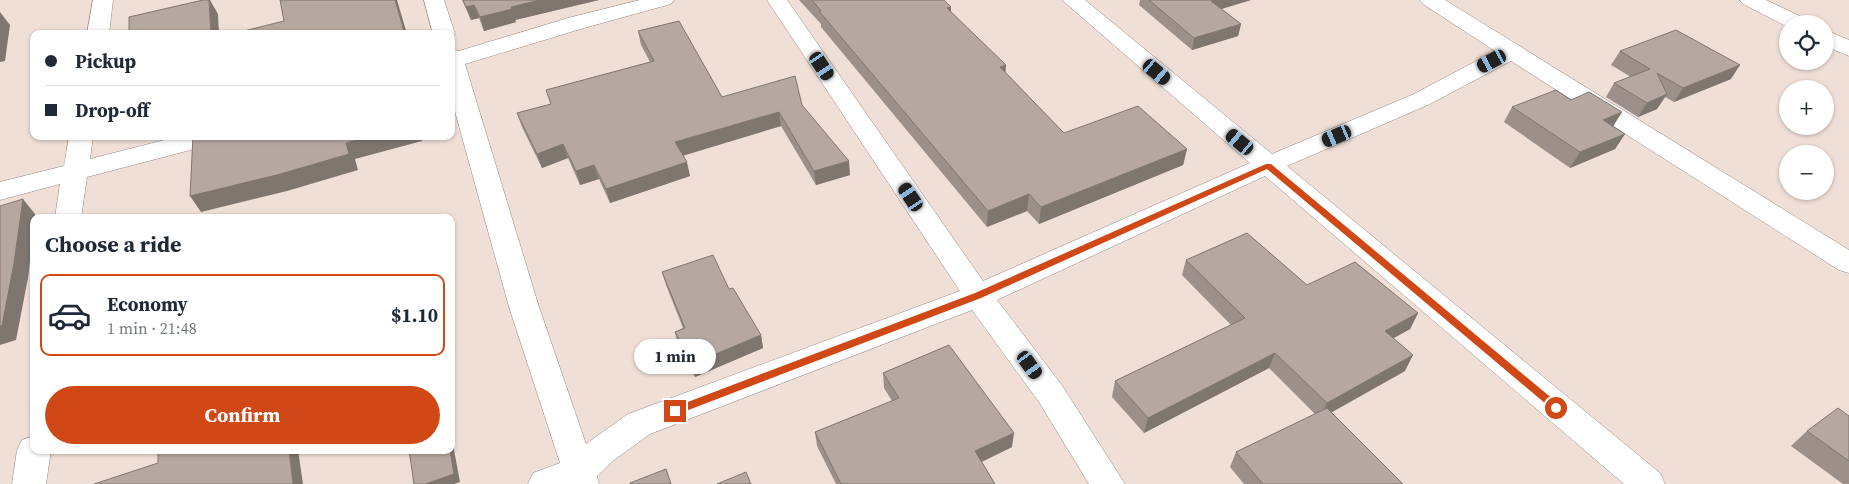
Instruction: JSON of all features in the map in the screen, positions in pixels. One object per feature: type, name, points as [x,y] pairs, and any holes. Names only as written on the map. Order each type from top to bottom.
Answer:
[{"type":"street","points":[[99,30],[103,0]]},
{"type":"street","points":[[434,0],[443,30]]},
{"type":"street","points":[[455,59],[576,23],[664,0]]},
{"type":"street","points":[[777,0],[978,296],[1050,393],[1108,484]]},
{"type":"street","points":[[1072,0],[1648,484]]},
{"type":"street","points":[[1430,0],[1510,52],[1849,263]]},
{"type":"street","points":[[1750,0],[1780,15]]},
{"type":"street","points":[[1834,42],[1849,49]]},
{"type":"street","points":[[545,484],[580,477],[602,450],[639,424],[978,296],[1268,165],[1422,99],[1510,52]]},
{"type":"street","points":[[455,70],[524,307],[580,477]]},
{"type":"street","points":[[69,214],[80,140]]},
{"type":"street","points":[[0,192],[197,140]]},
{"type":"street","points":[[29,484],[33,454]]},
{"type":"building","points":[[209,0],[211,30],[129,30],[129,17]]},
{"type":"building","points":[[280,0],[395,0],[404,30],[248,30],[284,21]]},
{"type":"building","points":[[463,0],[540,0],[480,17],[474,5],[466,7]]},
{"type":"building","points":[[812,0],[944,0],[951,7],[947,8],[1006,65],[1000,67],[1064,133],[1138,106],[1187,149],[1041,207],[1029,194],[988,211],[819,11],[821,11]]},
{"type":"building","points":[[1149,0],[1215,0],[1211,1],[1241,24],[1194,38]]},
{"type":"building","points":[[679,21],[722,97],[795,76],[802,105],[849,161],[814,171],[779,112],[675,142],[687,162],[606,189],[594,165],[576,171],[563,144],[537,154],[517,113],[551,104],[546,90],[654,61],[638,31]]},
{"type":"building","points":[[1676,30],[1740,65],[1683,88],[1657,73],[1667,94],[1647,103],[1614,83],[1650,69],[1620,51]]},
{"type":"building","points":[[1556,90],[1571,100],[1589,92],[1622,112],[1603,120],[1625,134],[1580,152],[1512,107]]},
{"type":"building","points":[[193,140],[357,140],[346,143],[349,154],[277,175],[190,196]]},
{"type":"building","points":[[23,199],[14,263],[2,326],[0,326],[0,206]]},
{"type":"building","points":[[1247,233],[1307,285],[1355,262],[1418,313],[1385,331],[1413,355],[1327,403],[1275,353],[1148,418],[1115,381],[1245,318],[1186,260]]},
{"type":"building","points":[[713,255],[729,289],[733,288],[761,335],[692,364],[675,332],[685,328],[662,272]]},
{"type":"building","points":[[949,345],[1014,433],[975,451],[995,484],[841,484],[815,432],[899,398],[883,373]]},
{"type":"building","points":[[1327,408],[1403,484],[1263,484],[1236,452]]},
{"type":"building","points":[[1838,408],[1849,416],[1849,461],[1807,431]]},
{"type":"building","points":[[158,454],[289,454],[293,484],[94,484],[158,463]]},
{"type":"building","points":[[410,454],[451,454],[454,474],[425,484],[414,484]]},
{"type":"building","points":[[666,469],[671,484],[630,484],[630,483]]},
{"type":"building","points":[[746,472],[751,484],[717,484]]},
{"type":"route","points":[[675,411],[978,296],[1268,165],[1556,408]]}]
